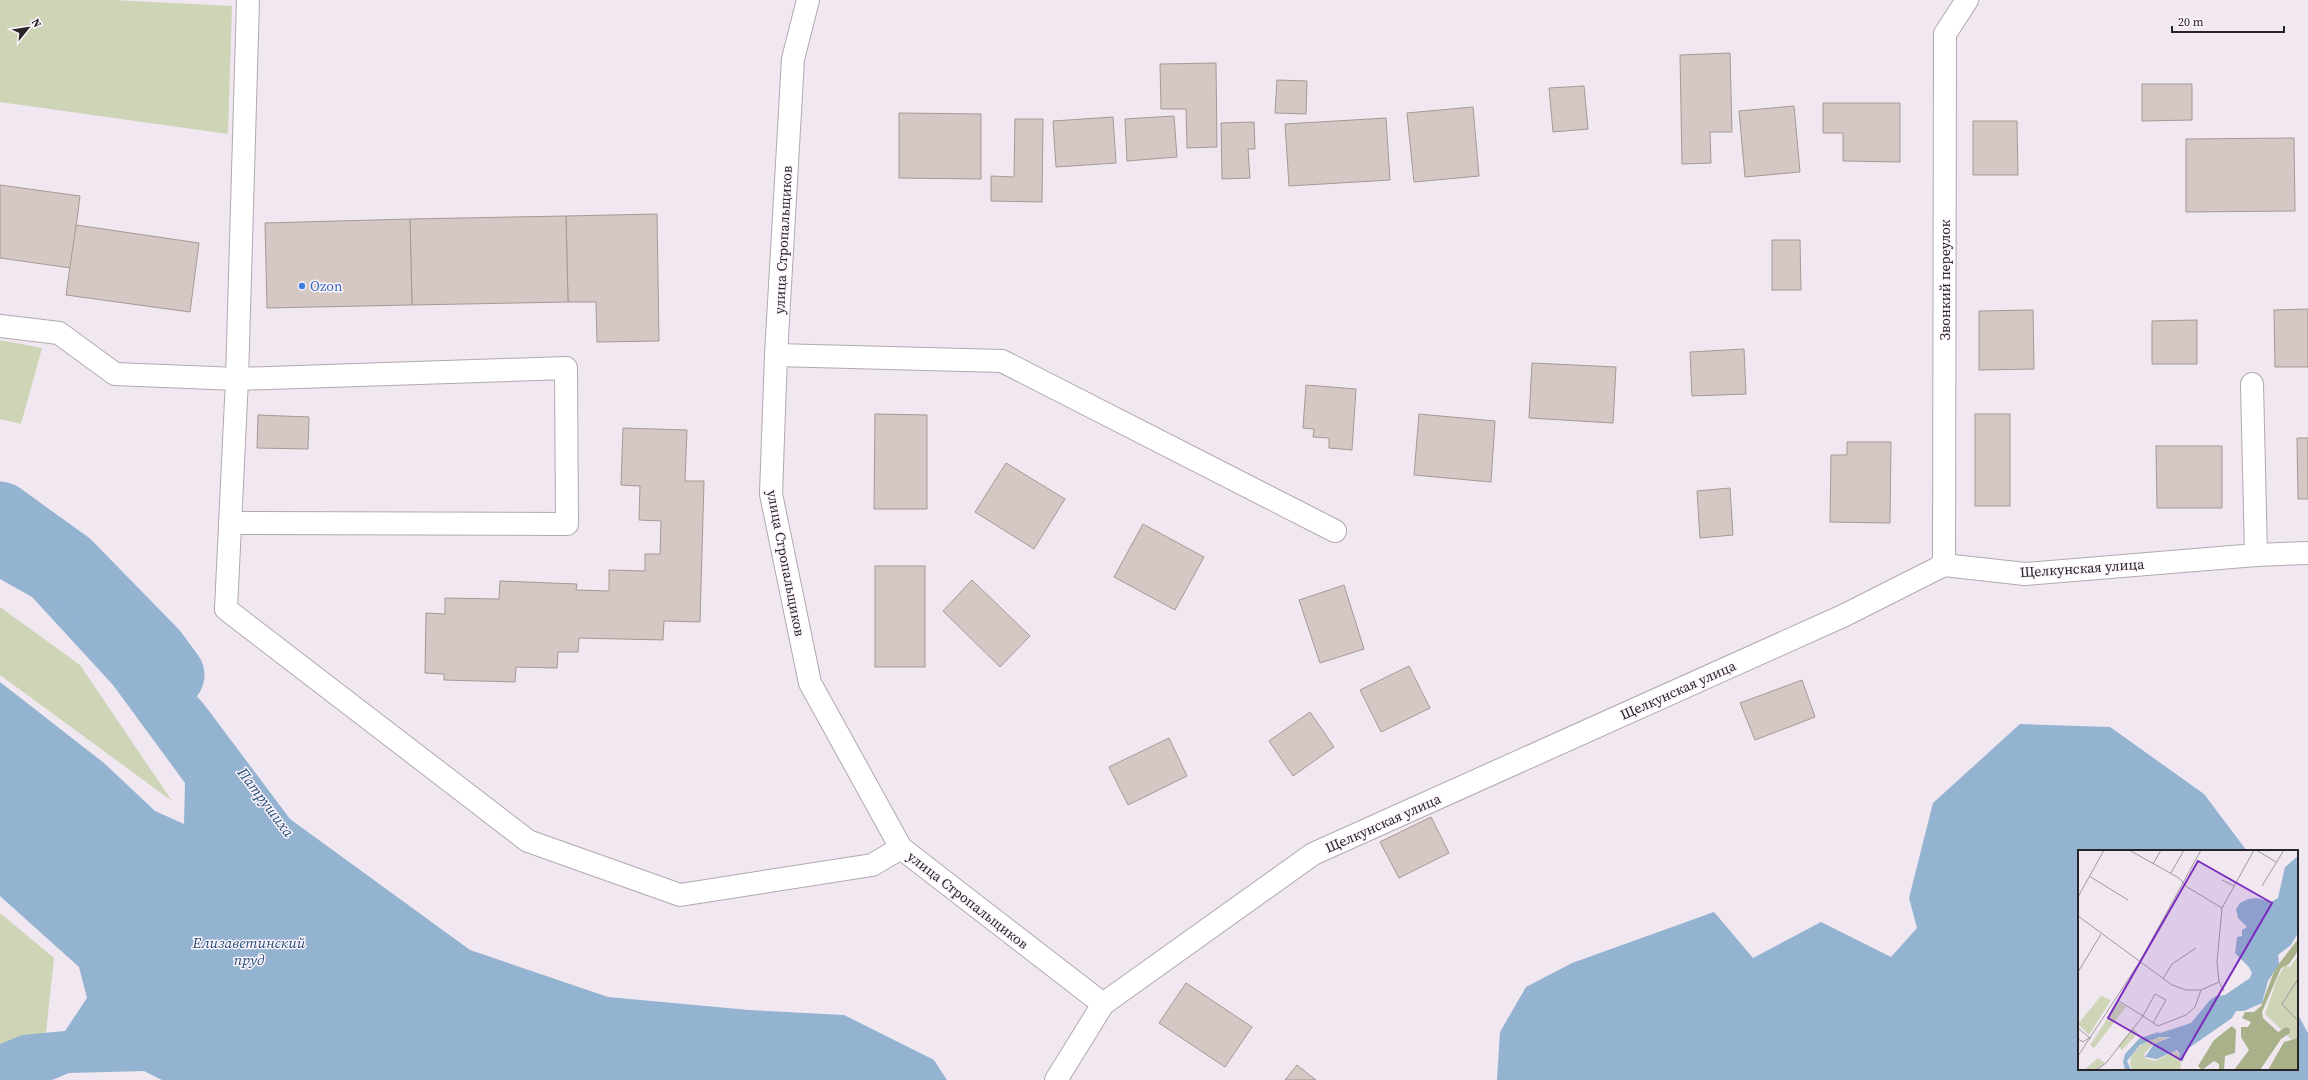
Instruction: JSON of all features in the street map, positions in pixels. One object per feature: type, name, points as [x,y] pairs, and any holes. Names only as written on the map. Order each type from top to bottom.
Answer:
[{"type":"street","points":[[248,0],[237,379],[226,609],[528,841],[680,895],[872,865],[901,848]]},
{"type":"street","name":"улица Стропальщиков","points":[[808,0],[794,60],[776,355],[771,494],[810,683],[901,848],[1103,1004]]},
{"type":"street","name":"Звонкий переулок","points":[[1944,565],[1945,34],[1967,0]]},
{"type":"street","points":[[0,326],[59,333],[115,374],[237,379],[566,368],[567,524],[230,523]]},
{"type":"street","points":[[776,355],[1002,360],[1335,531]]},
{"type":"street","points":[[2252,384],[2256,555]]},
{"type":"street","name":"Щелкунская улица","points":[[1103,1004],[1313,854],[1845,615],[1944,565],[2025,574],[2256,555],[2308,553]]},
{"type":"street","points":[[1056,1080],[1103,1004]]},
{"type":"green space","points":[[0,0],[113,0],[232,6],[228,134],[0,102]]},
{"type":"green space","points":[[0,340],[42,348],[21,424],[0,419]]},
{"type":"green space","points":[[0,607],[80,665],[172,801],[0,675]]},
{"type":"green space","points":[[0,913],[54,958],[46,1033],[0,1063]]},
{"type":"water","name":"Елизаветинский пруд","points":[[0,515],[50,548],[139,635],[203,703],[290,819],[470,950],[608,997],[749,1010],[844,1015],[934,1060],[947,1080],[162,1080],[144,1071],[69,1073],[52,1080],[0,1080],[0,1044],[22,1035],[65,1031],[87,998],[79,967],[0,896],[0,682],[104,763],[155,811],[184,824],[185,783],[113,685],[32,597],[0,579]]},
{"type":"water","points":[[2020,724],[2110,727],[2204,794],[2246,850],[2078,850],[2078,1070],[2298,1070],[2298,1015],[2308,1033],[2308,1080],[1497,1080],[1500,1032],[1526,987],[1572,963],[1714,912],[1753,958],[1821,922],[1891,957],[1917,928],[1909,898],[1933,803]]},
{"type":"building","points":[[1730,53],[1732,132],[1710,132],[1711,163],[1682,164],[1680,55]]},
{"type":"building","points":[[1216,63],[1217,147],[1187,148],[1186,109],[1161,109],[1160,64]]},
{"type":"building","points":[[1277,80],[1307,81],[1306,114],[1275,113]]},
{"type":"building","points":[[2142,84],[2192,84],[2192,120],[2142,121]]},
{"type":"building","points":[[1584,86],[1588,129],[1553,132],[1549,88]]},
{"type":"building","points":[[1823,103],[1900,103],[1900,162],[1843,161],[1843,133],[1823,133]]},
{"type":"building","points":[[1794,106],[1800,172],[1745,177],[1739,111]]},
{"type":"building","points":[[1473,107],[1479,176],[1414,182],[1407,113]]},
{"type":"building","points":[[899,113],[981,114],[981,179],[899,178]]},
{"type":"building","points":[[1174,116],[1177,157],[1127,161],[1125,119]]},
{"type":"building","points":[[1113,117],[1116,163],[1056,167],[1053,121]]},
{"type":"building","points":[[1386,118],[1390,180],[1289,186],[1285,124]]},
{"type":"building","points":[[1015,119],[1043,119],[1042,202],[991,201],[991,176],[1014,177]]},
{"type":"building","points":[[1973,121],[2017,121],[2018,175],[1973,175]]},
{"type":"building","points":[[1254,122],[1255,149],[1248,149],[1250,178],[1222,179],[1221,123]]},
{"type":"building","points":[[2294,138],[2295,211],[2186,212],[2186,139]]},
{"type":"building","points":[[0,185],[80,196],[71,268],[0,258]]},
{"type":"building","points":[[657,214],[659,341],[597,342],[596,302],[568,302],[566,216]]},
{"type":"building","points":[[566,216],[568,302],[412,305],[410,219]]},
{"type":"building","points":[[410,219],[412,305],[267,308],[265,223]]},
{"type":"building","points":[[76,225],[199,243],[190,312],[66,295]]},
{"type":"building","points":[[1772,240],[1800,240],[1801,290],[1772,290]]},
{"type":"building","points":[[2308,309],[2308,367],[2275,367],[2274,310]]},
{"type":"building","points":[[2033,310],[2034,369],[1979,370],[1979,311]]},
{"type":"building","points":[[2197,320],[2197,364],[2152,364],[2152,321]]},
{"type":"building","points":[[1744,349],[1746,394],[1692,396],[1690,352]]},
{"type":"building","points":[[1532,363],[1616,367],[1613,423],[1529,418]]},
{"type":"building","points":[[1306,385],[1356,389],[1352,450],[1329,448],[1329,438],[1313,437],[1314,429],[1303,428]]},
{"type":"building","points":[[875,414],[927,415],[927,509],[874,509]]},
{"type":"building","points":[[1419,414],[1495,421],[1491,482],[1414,475]]},
{"type":"building","points":[[1975,414],[2010,414],[2010,506],[1975,506]]},
{"type":"building","points":[[258,415],[309,417],[308,449],[257,448]]},
{"type":"building","points":[[623,428],[687,430],[685,481],[704,481],[700,622],[664,621],[663,640],[579,638],[578,652],[558,652],[557,668],[516,667],[515,682],[444,680],[444,674],[425,673],[426,613],[445,614],[445,598],[499,599],[500,581],[577,584],[576,590],[609,591],[609,570],[645,571],[645,554],[660,554],[661,521],[639,520],[640,486],[621,485]]},
{"type":"building","points":[[2297,438],[2308,438],[2308,499],[2298,499]]},
{"type":"building","points":[[1847,442],[1891,442],[1890,523],[1830,522],[1831,455],[1847,455]]},
{"type":"building","points":[[2156,446],[2222,446],[2222,508],[2157,508]]},
{"type":"building","points":[[1006,463],[1065,499],[1034,549],[975,512]]},
{"type":"building","points":[[1730,488],[1733,535],[1700,538],[1697,491]]},
{"type":"building","points":[[1143,524],[1204,557],[1175,610],[1114,577]]},
{"type":"building","points":[[875,566],[925,566],[925,667],[875,667]]},
{"type":"building","points":[[972,580],[1030,636],[1000,667],[943,611]]},
{"type":"building","points":[[1344,585],[1364,649],[1320,663],[1299,600]]},
{"type":"building","points":[[1409,666],[1430,708],[1381,732],[1360,690]]},
{"type":"building","points":[[1802,680],[1815,717],[1755,740],[1740,703]]},
{"type":"building","points":[[1310,712],[1334,747],[1293,776],[1269,741]]},
{"type":"building","points":[[1169,738],[1187,776],[1128,805],[1109,767]]},
{"type":"building","points":[[1431,817],[1449,853],[1399,878],[1380,842]]},
{"type":"building","points":[[1186,983],[1252,1027],[1225,1067],[1159,1023]]},
{"type":"building","points":[[1297,1065],[1316,1080],[1285,1080]]},
{"type":"waterway","name":"Патрушиха","points":[[0,515],[68,564],[154,652],[171,675]]},
{"type":"place","name":"Ozon","points":[[302,286]]}]
